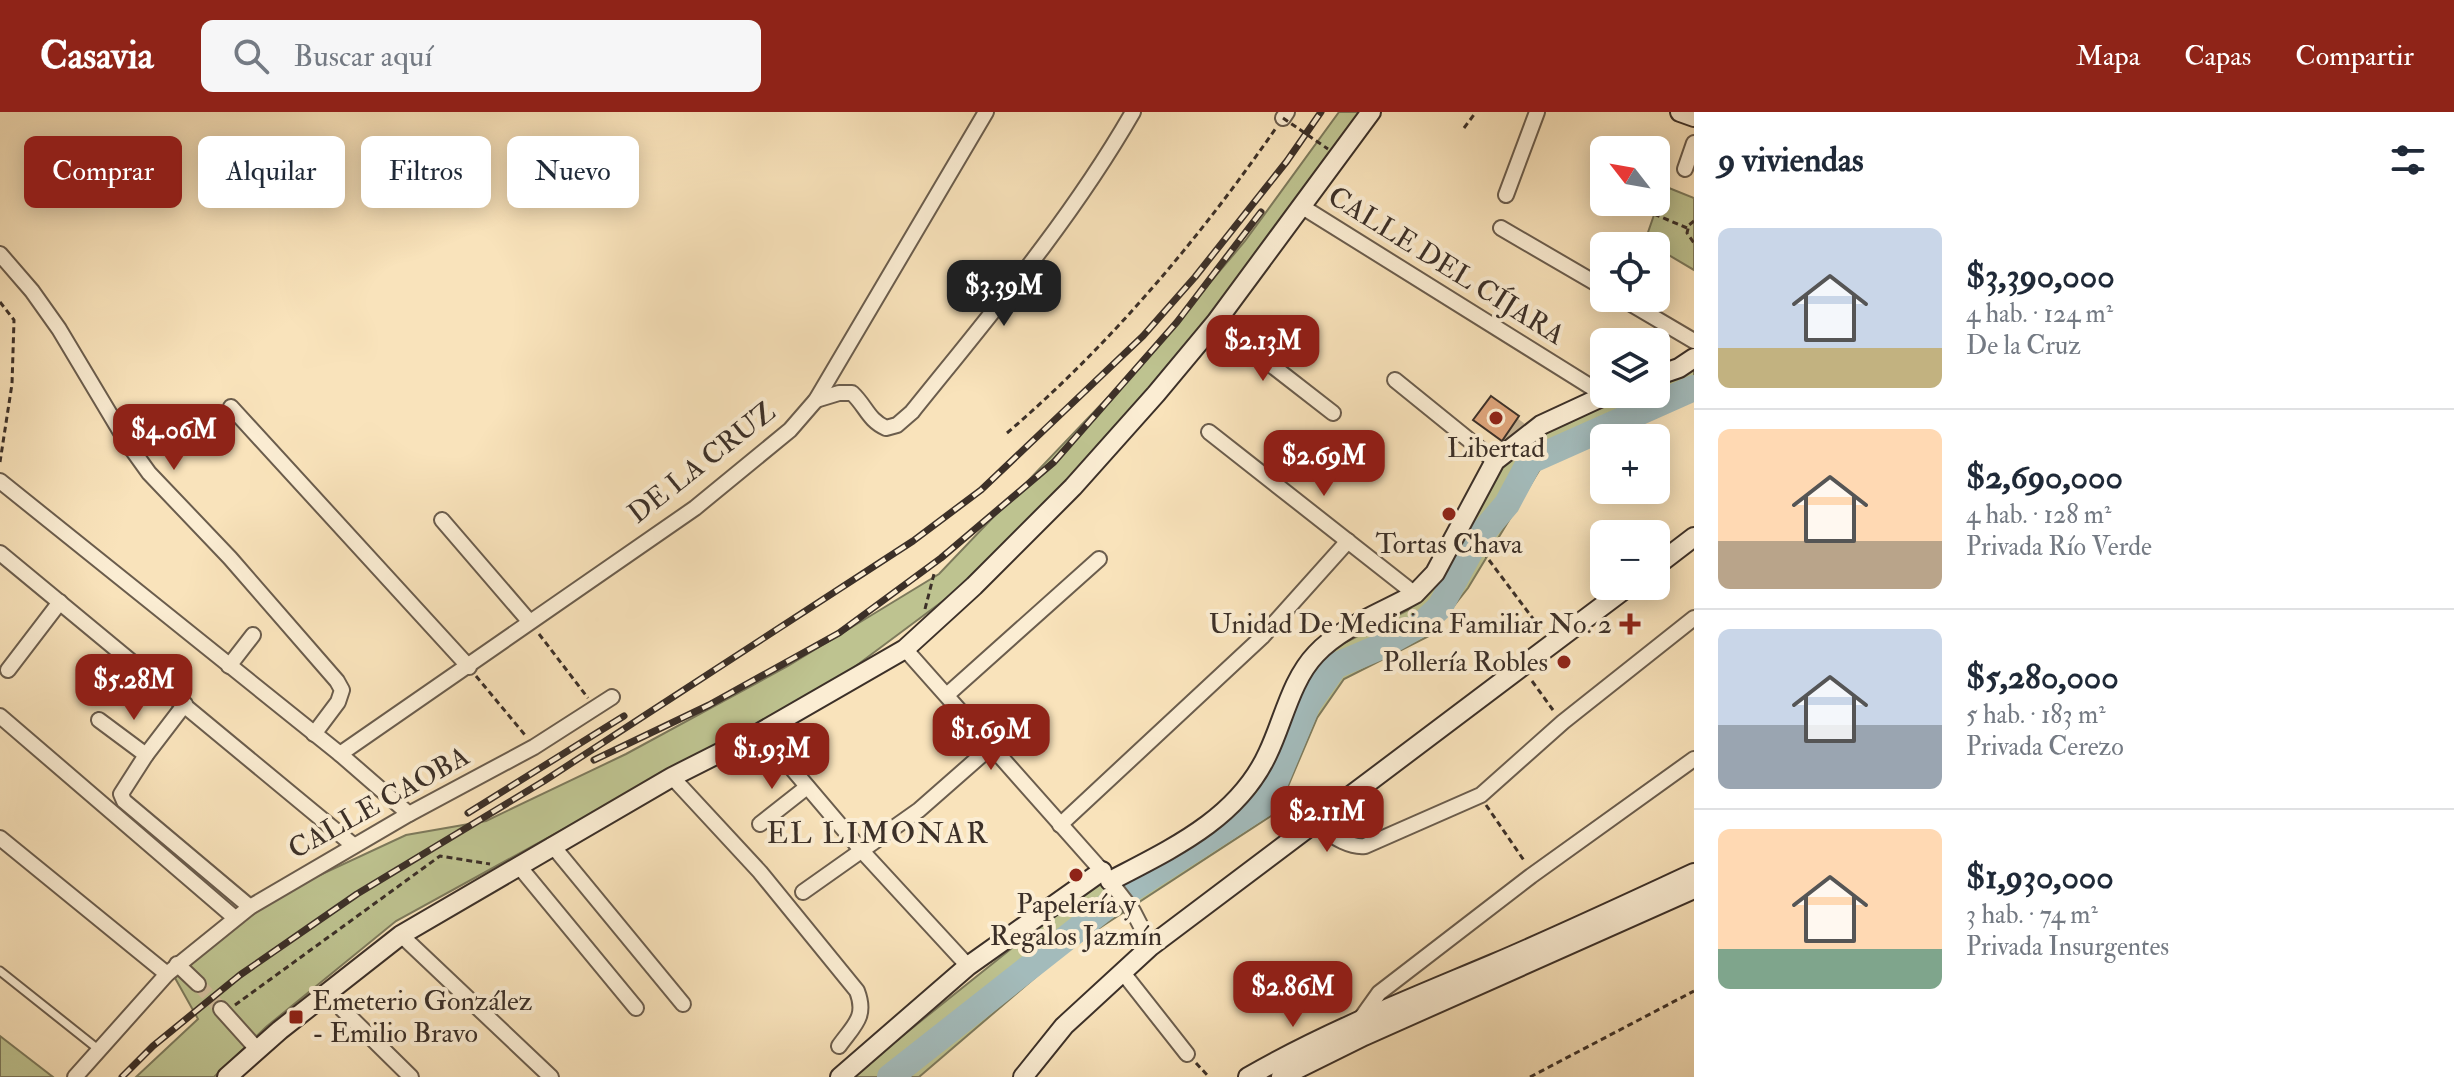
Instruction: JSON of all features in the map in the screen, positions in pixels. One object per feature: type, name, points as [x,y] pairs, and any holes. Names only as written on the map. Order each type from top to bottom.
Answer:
[{"type":"street","name":"DE LA CRUZ","points":[[340,754],[695,508],[790,430],[816,400],[986,112]]},
{"type":"street","points":[[816,400],[839,393],[852,393],[862,402],[873,422],[886,428],[897,425],[912,412],[1025,273],[1133,112]]},
{"type":"street","points":[[227,1077],[257,1049],[401,935],[552,845],[672,777],[761,732],[905,649],[974,586],[1073,487],[1216,322],[1371,112]]},
{"type":"street","points":[[1506,195],[1537,112]]},
{"type":"street","points":[[1680,112],[1694,117]]},
{"type":"street","points":[[1685,169],[1694,143]]},
{"type":"street","name":"CALLE DEL CÍJARA","points":[[1301,206],[1590,385]]},
{"type":"street","points":[[1501,228],[1590,280]]},
{"type":"street","points":[[0,254],[59,329],[126,441],[149,473],[230,558],[337,681],[342,690],[338,702],[314,734]]},
{"type":"street","points":[[1645,312],[1694,341]]},
{"type":"street","points":[[1216,322],[1333,413]]},
{"type":"street","points":[[1670,371],[1694,358]]},
{"type":"street","points":[[1395,380],[1495,461]]},
{"type":"street","points":[[840,1077],[968,966],[1110,881],[1182,844],[1213,823],[1260,771],[1291,698],[1307,665],[1317,653],[1339,636],[1415,594],[1435,573],[1495,461],[1541,425],[1590,402]]},
{"type":"street","points":[[231,407],[469,667]]},
{"type":"street","points":[[1209,432],[1415,594]]},
{"type":"street","points":[[0,481],[340,754],[409,814]]},
{"type":"street","points":[[442,520],[529,621]]},
{"type":"street","points":[[1670,555],[1694,537]]},
{"type":"street","points":[[1060,825],[1262,637],[1348,541]]},
{"type":"street","points":[[0,553],[353,845]]},
{"type":"street","points":[[948,694],[1099,559]]},
{"type":"street","points":[[1023,1077],[1064,1026],[1151,946],[1611,600]]},
{"type":"street","points":[[8,670],[60,602]]},
{"type":"street","points":[[1313,823],[1345,842],[1365,846],[1481,795],[1563,722],[1694,618]]},
{"type":"street","points":[[229,666],[253,635]]},
{"type":"street","points":[[905,649],[948,694],[1110,881],[1133,911],[1151,946]]},
{"type":"street","name":"CALLE CAOBA","points":[[75,1077],[172,969],[250,907],[353,845],[534,747],[612,697]]},
{"type":"street","points":[[185,704],[121,794],[124,801],[250,907]]},
{"type":"street","points":[[0,716],[235,918]]},
{"type":"street","points":[[99,720],[146,755]]},
{"type":"street","points":[[761,732],[862,851],[968,966]]},
{"type":"street","points":[[803,892],[919,810],[993,745]]},
{"type":"street","points":[[1362,1028],[1379,993],[1531,876],[1694,759]]},
{"type":"street","points":[[672,777],[760,872],[857,991],[862,1004],[860,1017],[839,1046]]},
{"type":"street","points":[[760,824],[807,787]]},
{"type":"street","points":[[0,838],[172,969],[198,984]]},
{"type":"street","points":[[552,845],[683,1004]]},
{"type":"street","points":[[518,865],[636,1008]]},
{"type":"street","points":[[1281,1077],[1362,1028],[1694,873]]},
{"type":"street","points":[[1248,1077],[1283,1057],[1362,1028],[1694,889]]},
{"type":"street","points":[[401,935],[551,1077]]},
{"type":"street","points":[[1124,974],[1187,1054]]},
{"type":"street","points":[[226,1009],[257,1049]]},
{"type":"street","points":[[342,1009],[411,1077]]},
{"type":"lane","points":[[0,971],[98,1049]]},
{"type":"path","points":[[1464,128],[1476,112]]},
{"type":"path","points":[[1007,433],[1049,397],[1193,240],[1285,115],[1328,149]]},
{"type":"path","points":[[1328,159],[1337,147]]},
{"type":"path","points":[[1659,216],[1687,228]]},
{"type":"path","points":[[1687,228],[1694,221]]},
{"type":"path","points":[[1687,228],[1688,237],[1694,243]]},
{"type":"path","points":[[0,302],[14,320],[12,384],[0,462]]},
{"type":"path","points":[[1481,549],[1553,645]]},
{"type":"path","points":[[934,574],[924,613],[936,604]]},
{"type":"path","points":[[529,621],[596,708]]},
{"type":"path","points":[[469,667],[534,747]]},
{"type":"path","points":[[1522,668],[1563,722]]},
{"type":"path","points":[[1481,795],[1531,876]]},
{"type":"path","points":[[226,1009],[440,856],[495,864],[482,872]]},
{"type":"path","points":[[1530,1077],[1694,991]]},
{"type":"path","points":[[1187,1054],[1209,1077]]},
{"type":"green space","points":[[1339,112],[1363,112],[1279,230],[1144,399],[1063,487],[951,595],[841,677],[396,921],[266,1027],[214,1077],[136,1077],[198,1019],[175,978],[266,900],[406,835],[486,821],[626,754],[788,666],[939,574],[1153,350],[1245,241]]},
{"type":"green space","points":[[1670,188],[1694,198],[1694,270],[1670,256],[1670,232],[1648,232],[1654,216],[1670,216]]},
{"type":"green space","points":[[1694,360],[1694,396],[1670,407],[1670,371]]},
{"type":"green space","points":[[1590,408],[1668,408],[1633,424],[1590,424],[1590,444],[1540,469],[1468,588],[1431,635],[1344,679],[1317,718],[1277,812],[1072,946],[919,1077],[851,1077],[1097,880],[1232,810],[1305,678],[1327,652],[1410,609],[1508,456],[1551,426]]},
{"type":"green space","points":[[0,1036],[53,1077],[0,1077]]},
{"type":"building","name":"Libertad","points":[[1491,396],[1519,416],[1502,441],[1473,420]]},
{"type":"waterway","points":[[890,1077],[1116,899],[1267,802],[1308,704],[1335,666],[1382,646],[1423,623],[1440,607],[1477,539],[1507,504],[1530,461],[1694,388]]},
{"type":"tunnel","points":[[198,984],[221,1009]]},
{"type":"railway","points":[[122,1077],[153,1046],[240,975],[357,894],[544,781],[913,541],[981,490],[1143,336],[1195,277],[1287,161],[1321,112]]},
{"type":"railway","points":[[594,760],[709,705],[839,633],[941,558],[1054,462],[1177,322],[1261,212]]},
{"type":"railway","points":[[468,813],[624,716]]},
{"type":"place","name":"Libertad","points":[[1496,418]]},
{"type":"place","name":"Tortas Chava","points":[[1449,514]]},
{"type":"place","name":"Unidad De Medicina Familiar No. 2","points":[[1630,624]]},
{"type":"place","name":"Pollería Robles","points":[[1564,662]]},
{"type":"place","name":"Papelería y Regalos Jazmín","points":[[1076,875]]},
{"type":"place","name":"Emeterio González - Emilio Bravo","points":[[296,1017]]},
{"type":"district","name":"EL LIMONAR","points":[[878,833]]}]
